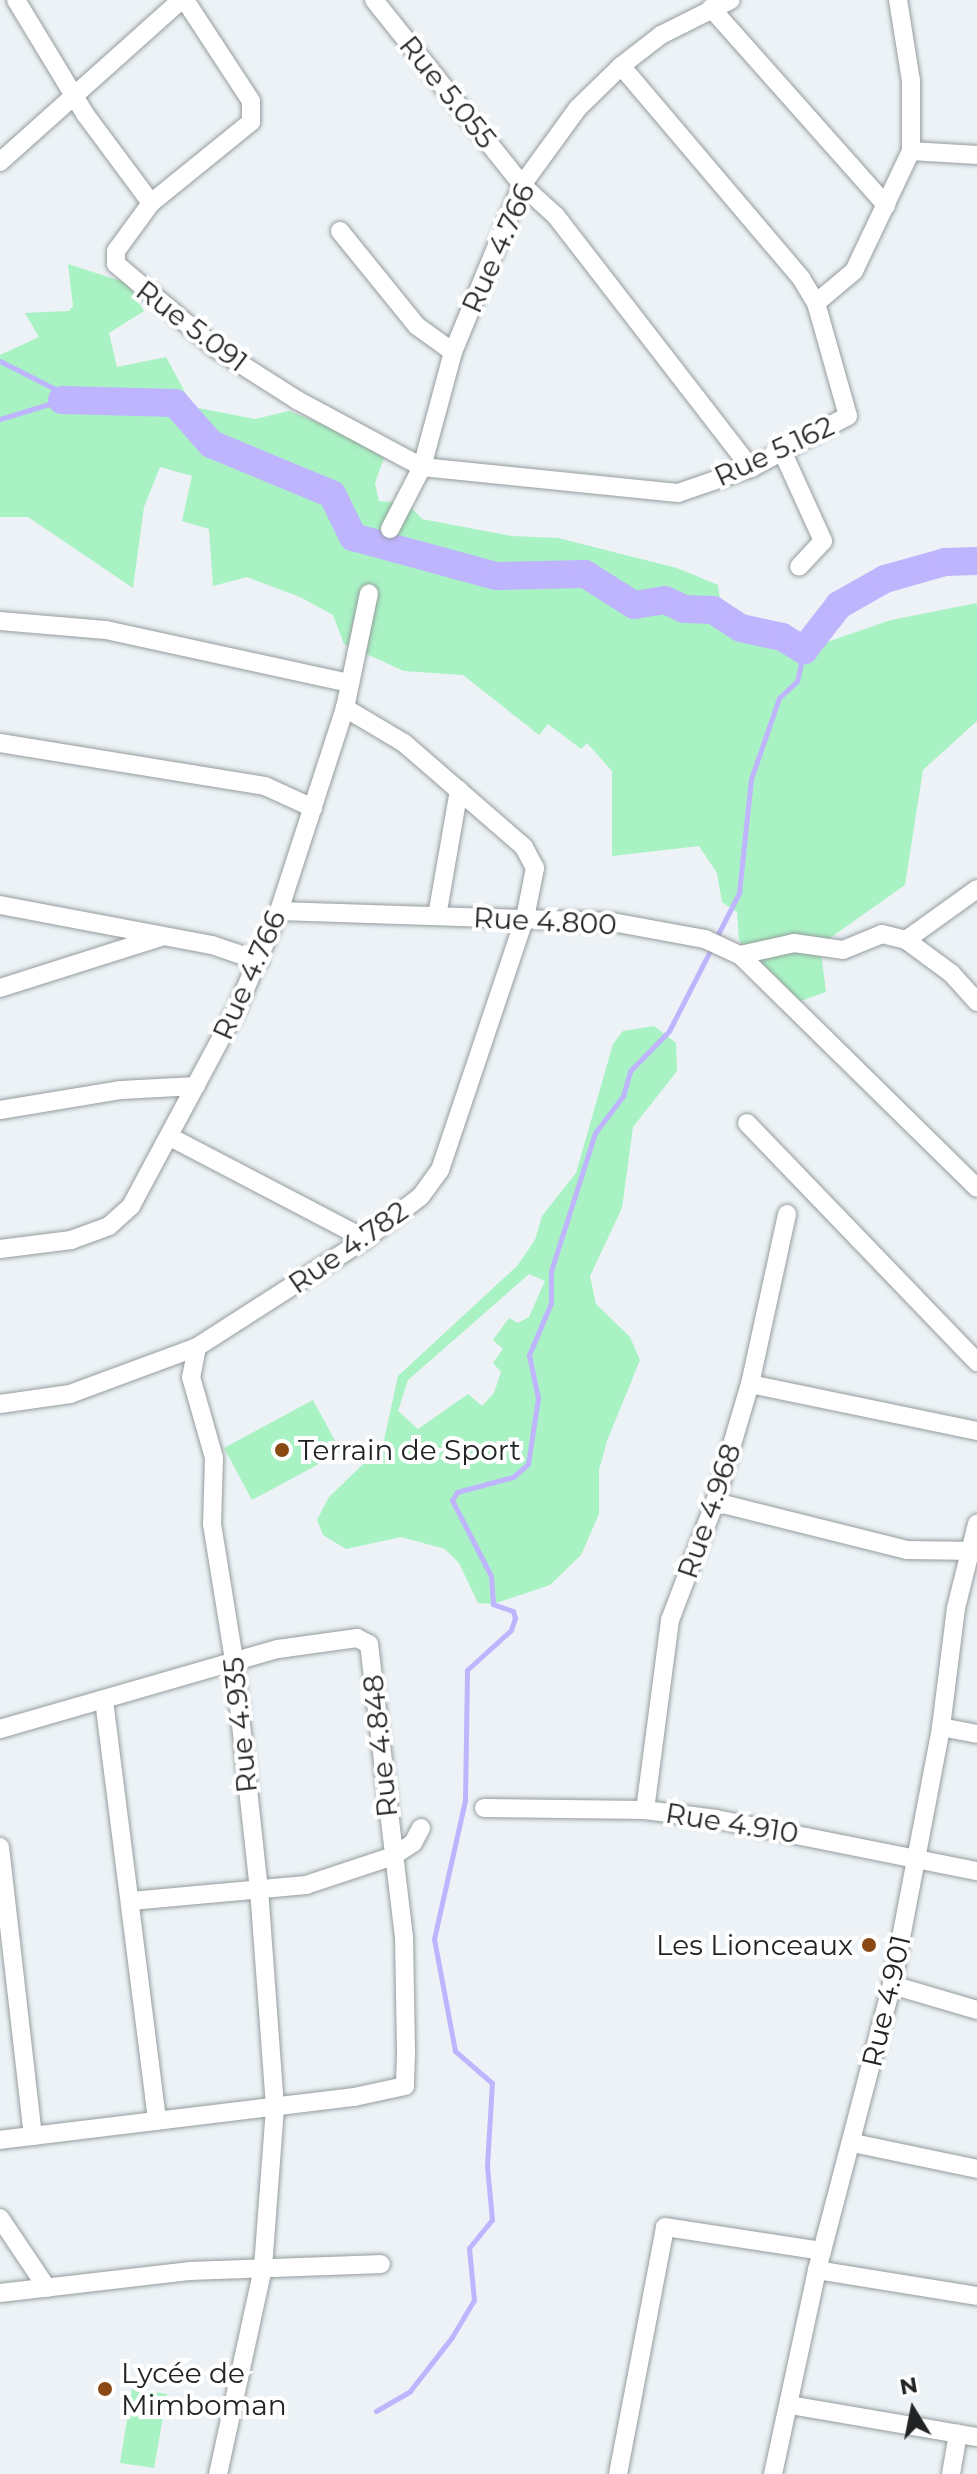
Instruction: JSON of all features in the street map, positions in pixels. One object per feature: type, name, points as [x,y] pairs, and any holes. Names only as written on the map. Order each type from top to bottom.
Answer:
[{"type":"street","points":[[0,162],[74,97],[183,0],[251,101],[251,122],[151,203],[74,97],[16,0]]},
{"type":"street","name":"Rue 5.055","points":[[374,0],[522,185],[556,216],[751,468]]},
{"type":"street","name":"Rue 4.766","points":[[390,529],[422,467],[453,352],[522,185],[578,108],[621,66],[661,35],[731,0]]},
{"type":"street","points":[[816,303],[854,271],[911,151],[911,81],[898,0]]},
{"type":"street","points":[[711,8],[886,205]]},
{"type":"street","name":"Rue 5.162","points":[[422,467],[652,494],[678,493],[751,468],[848,416],[816,303],[801,278],[621,66]]},
{"type":"street","points":[[911,151],[977,155]]},
{"type":"street","name":"Rue 5.091","points":[[151,203],[116,251],[123,274],[244,366],[422,467]]},
{"type":"street","points":[[340,231],[417,326],[453,352]]},
{"type":"street","points":[[782,451],[823,541],[799,567]]},
{"type":"street","name":"Rue 4.766","points":[[0,1249],[71,1240],[109,1226],[131,1206],[170,1137],[259,961],[279,911],[345,708],[369,593]]},
{"type":"street","points":[[0,621],[106,630],[350,683]]},
{"type":"street","points":[[345,708],[404,743],[459,790],[437,916]]},
{"type":"street","points":[[0,743],[265,786],[313,808]]},
{"type":"street","name":"Rue 4.782","points":[[0,1404],[70,1394],[197,1347],[365,1239],[421,1196],[440,1170],[525,918],[535,868],[532,856],[459,790]]},
{"type":"street","points":[[906,940],[977,889]]},
{"type":"street","points":[[0,905],[165,935],[259,961]]},
{"type":"street","name":"Rue 4.800","points":[[279,911],[612,922],[705,939],[732,950]]},
{"type":"street","points":[[732,950],[794,943],[843,950],[882,934],[906,940],[951,973],[977,1002]]},
{"type":"street","points":[[0,988],[165,935]]},
{"type":"street","points":[[732,950],[977,1188]]},
{"type":"street","points":[[0,1110],[121,1090],[196,1086]]},
{"type":"street","points":[[747,1123],[977,1362]]},
{"type":"street","points":[[170,1137],[365,1239]]},
{"type":"street","name":"Rue 4.968","points":[[645,1810],[670,1620],[715,1502],[750,1384],[787,1214]]},
{"type":"street","name":"Rue 4.935","points":[[197,1347],[191,1377],[214,1458],[212,1524],[234,1660],[259,1889],[275,2108],[263,2268],[218,2474]]},
{"type":"street","points":[[750,1384],[977,1431]]},
{"type":"street","points":[[715,1502],[907,1550],[975,1550]]},
{"type":"street","name":"Rue 4.901","points":[[773,2474],[819,2260],[853,2143],[892,1985],[941,1727],[956,1608],[975,1550],[977,1524]]},
{"type":"street","name":"Rue 4.848","points":[[0,1729],[234,1660],[325,1640],[357,1638],[369,1644],[385,1744],[393,1856],[404,1936],[405,2086],[275,2108]]},
{"type":"street","points":[[104,1700],[157,2120]]},
{"type":"street","points":[[941,1727],[977,1734]]},
{"type":"street","name":"Rue 4.910","points":[[484,1808],[645,1810],[834,1839],[977,1871]]},
{"type":"street","points":[[131,1901],[306,1885],[393,1856],[413,1843],[421,1828]]},
{"type":"street","points":[[0,1847],[4,1916],[33,2136]]},
{"type":"street","points":[[892,1985],[977,2010]]},
{"type":"street","points":[[0,2140],[275,2108]]},
{"type":"street","points":[[853,2143],[977,2169]]},
{"type":"street","points":[[0,2218],[47,2288]]},
{"type":"street","points":[[618,2474],[665,2227],[977,2296]]},
{"type":"street","points":[[0,2293],[263,2268],[381,2264]]},
{"type":"street","points":[[790,2405],[968,2435],[951,2474]]},
{"type":"green space","points":[[68,264],[127,283],[144,311],[109,333],[117,367],[166,357],[193,407],[255,419],[289,411],[344,433],[384,458],[375,483],[379,501],[407,503],[422,519],[511,536],[558,538],[677,568],[718,585],[722,614],[734,624],[782,637],[804,650],[891,620],[977,603],[977,721],[923,770],[905,885],[820,945],[826,992],[798,1002],[762,969],[739,940],[737,912],[722,902],[717,873],[699,846],[612,856],[612,771],[587,743],[581,749],[548,724],[539,735],[463,675],[404,671],[344,644],[333,615],[300,597],[247,577],[213,586],[209,529],[182,521],[192,476],[160,467],[144,507],[133,588],[28,517],[0,517],[0,355],[39,337],[25,313],[69,311],[73,306]]},
{"type":"green space","points":[[654,1026],[676,1043],[677,1071],[633,1127],[622,1208],[590,1276],[596,1304],[630,1337],[640,1360],[607,1441],[599,1470],[599,1514],[581,1555],[550,1585],[493,1604],[478,1603],[459,1563],[445,1549],[401,1537],[346,1549],[323,1535],[317,1520],[329,1497],[383,1445],[398,1376],[517,1266],[535,1240],[542,1216],[576,1173],[613,1044],[623,1031]],"holes":[[[529,1274],[545,1281],[529,1317],[518,1323],[509,1318],[493,1340],[503,1349],[493,1363],[501,1372],[494,1393],[482,1406],[468,1394],[418,1429],[398,1411],[408,1380]]]},
{"type":"green space","name":"Terrain de Sport","points":[[313,1400],[341,1452],[252,1500],[224,1448]]},
{"type":"green space","points":[[132,2389],[167,2394],[154,2468],[120,2463]]},
{"type":"waterway","points":[[0,361],[53,388],[62,400],[0,419]]},
{"type":"waterway","points":[[62,400],[175,403],[211,444],[332,494],[353,537],[496,576],[585,574],[634,605],[665,600],[684,609],[713,610],[741,628],[782,637],[804,650],[839,605],[885,579],[945,562],[977,561]]},
{"type":"waterway","points":[[716,938],[739,893],[751,779],[779,698],[797,681],[804,650]]},
{"type":"waterway","points":[[376,2411],[410,2391],[452,2337],[474,2300],[469,2248],[492,2220],[487,2166],[492,2083],[455,2051],[434,1939],[465,1800],[467,1670],[511,1630],[515,1618],[513,1611],[493,1604],[491,1576],[452,1500],[457,1492],[513,1477],[528,1464],[538,1398],[529,1355],[551,1303],[551,1271],[595,1133],[623,1096],[630,1071],[669,1031],[712,947]]},
{"type":"place","name":"Terrain de Sport","points":[[282,1450]]},
{"type":"place","name":"Les Lionceaux","points":[[869,1945]]},
{"type":"place","name":"Lycée de Mimboman","points":[[105,2389]]}]
